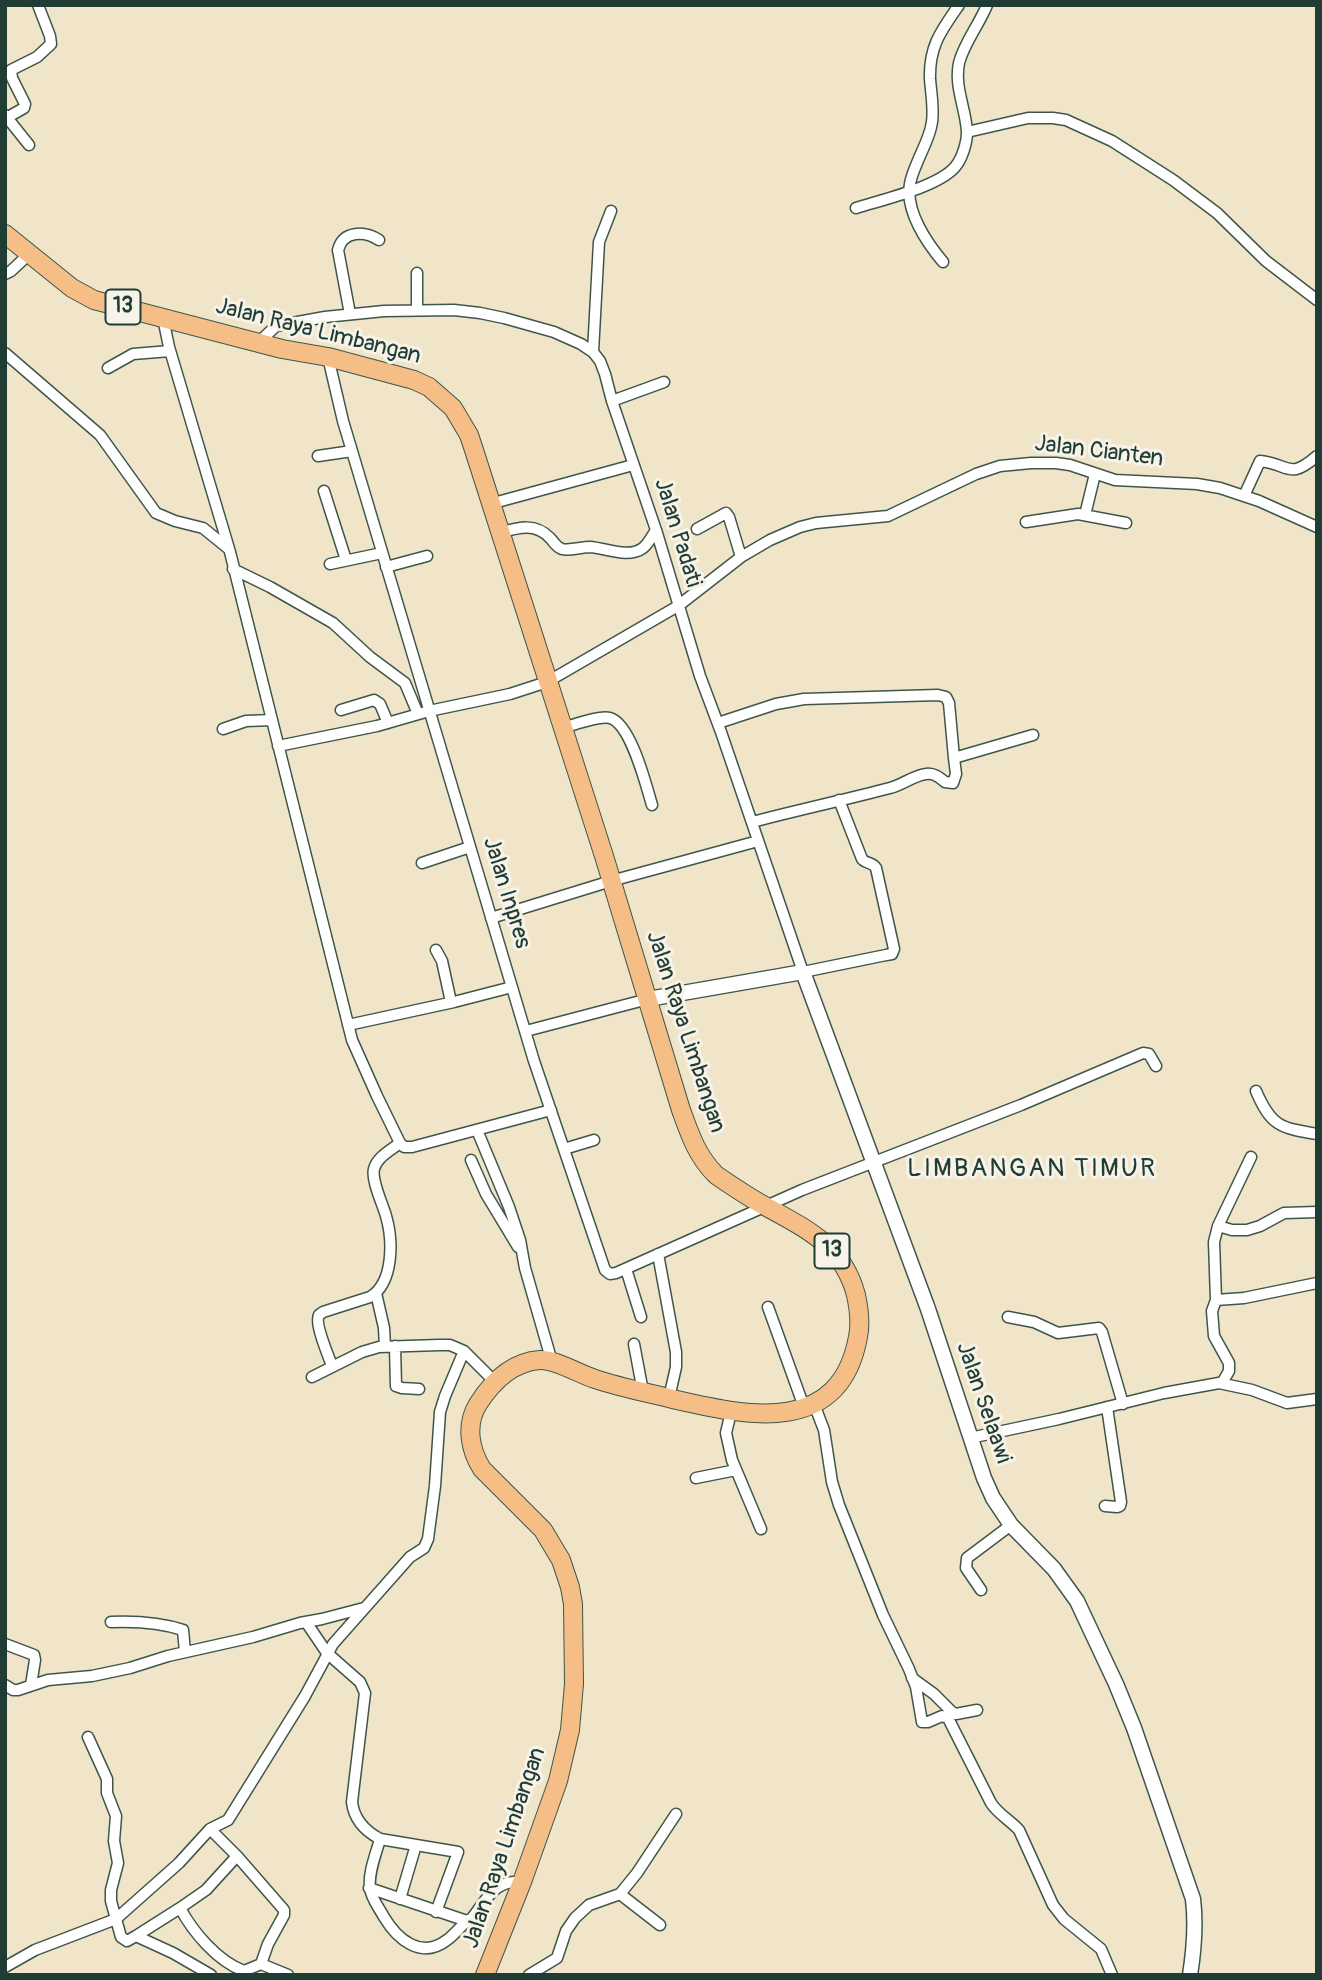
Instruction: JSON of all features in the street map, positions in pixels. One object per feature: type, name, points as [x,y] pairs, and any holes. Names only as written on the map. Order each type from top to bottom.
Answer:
[{"type":"highway","name":"Jalan Raya Limbangan","points":[[5,234],[72,288],[94,300],[414,380],[429,387],[453,408],[468,435],[694,1145],[716,1175],[817,1238],[841,1259],[851,1277],[860,1325],[852,1361],[841,1383],[830,1394],[809,1405],[770,1414],[730,1412],[598,1380],[551,1362],[538,1360],[513,1368],[494,1381],[474,1409],[470,1428],[472,1449],[482,1469],[543,1530],[553,1544],[566,1573],[573,1604],[573,1684],[569,1730],[558,1781],[485,1975]]},
{"type":"street","points":[[29,145],[7,116],[24,108],[25,104],[12,78],[11,70],[37,57],[51,44],[38,5]]},
{"type":"street","points":[[943,262],[919,227],[909,191],[912,176],[931,128],[930,65],[934,46],[938,34],[959,5]]},
{"type":"street","points":[[856,208],[939,179],[956,166],[967,132],[958,87],[959,63],[987,5]]},
{"type":"street","points":[[967,132],[1041,117],[1066,120],[1105,138],[1131,152],[1217,213],[1266,261],[1317,300]]},
{"type":"street","points":[[593,352],[599,242],[611,211]]},
{"type":"street","points":[[349,314],[339,246],[345,238],[361,233],[372,235],[379,240]]},
{"type":"street","points":[[5,274],[29,254]]},
{"type":"street","points":[[417,273],[417,310]]},
{"type":"street","points":[[259,342],[276,326],[349,314],[454,310],[504,318],[554,332],[593,352]]},
{"type":"street","points":[[163,317],[170,351],[231,558],[348,1025],[360,1059],[400,1143],[404,1147],[412,1147],[551,1110]]},
{"type":"street","points":[[108,368],[133,354],[170,351]]},
{"type":"street","name":"Jalan Padati","points":[[593,352],[605,374],[700,676],[803,972]]},
{"type":"street","points":[[5,353],[100,435],[156,513],[203,528],[231,558],[281,593],[333,623],[370,657],[405,683],[424,712]]},
{"type":"street","name":"Jalan Inpres","points":[[328,357],[334,389],[386,567],[424,712],[470,847],[534,1061],[605,1270],[610,1274],[626,1269]]},
{"type":"street","points":[[612,401],[664,382]]},
{"type":"street","points":[[318,456],[352,451]]},
{"type":"street","points":[[1244,496],[1260,461],[1295,470],[1317,456]]},
{"type":"street","name":"Jalan Cianten","points":[[278,746],[510,694],[547,682],[678,607],[741,557],[770,540],[816,523],[888,516],[976,474],[1000,466],[1056,463],[1115,480],[1197,484],[1220,488],[1293,514],[1317,527]]},
{"type":"street","points":[[490,504],[633,465]]},
{"type":"street","points":[[1085,515],[1095,474]]},
{"type":"street","points":[[324,491],[346,561]]},
{"type":"street","points":[[697,528],[726,513],[741,557]]},
{"type":"street","points":[[1026,522],[1085,515],[1126,523]]},
{"type":"street","points":[[499,533],[526,527],[535,528],[564,549],[586,547],[624,553],[640,550],[656,530]]},
{"type":"street","points":[[330,564],[382,553]]},
{"type":"street","points":[[386,567],[427,556]]},
{"type":"street","points":[[718,723],[776,704],[804,699],[942,696],[946,697],[949,703],[956,774],[953,783],[945,782],[936,775],[924,774],[891,788],[752,822]]},
{"type":"street","points":[[341,710],[374,700],[380,704],[388,723]]},
{"type":"street","points":[[562,728],[602,718],[614,720],[620,725],[632,745],[652,805]]},
{"type":"street","points":[[223,729],[246,721],[272,720]]},
{"type":"street","points":[[954,758],[1032,735]]},
{"type":"street","points":[[526,1031],[648,999],[892,954],[893,945],[876,868],[862,859],[839,800]]},
{"type":"street","points":[[491,918],[611,881],[758,841]]},
{"type":"street","points":[[422,863],[470,847]]},
{"type":"street","points":[[436,950],[440,954],[451,1002]]},
{"type":"street","name":"Jalan Selaawi","points":[[803,972],[875,1162],[993,1498],[1011,1525],[1054,1570],[1077,1601],[1134,1728],[1193,1899],[1190,1975]]},
{"type":"street","points":[[348,1025],[512,987]]},
{"type":"street","points":[[641,1317],[626,1269],[764,1206],[1020,1105],[1143,1053],[1149,1054],[1156,1066]]},
{"type":"street","points":[[1256,1091],[1266,1113],[1277,1124],[1317,1134]]},
{"type":"street","points":[[477,1130],[520,1240],[551,1362]]},
{"type":"street","points":[[564,1149],[594,1140]]},
{"type":"street","points":[[332,1366],[317,1319],[323,1312],[376,1293],[385,1279],[390,1234],[373,1175],[378,1160],[400,1143]]},
{"type":"street","points":[[1222,1383],[1229,1371],[1229,1363],[1214,1336],[1214,1242],[1218,1226],[1251,1157]]},
{"type":"street","points":[[471,1160],[486,1194],[522,1252]]},
{"type":"street","points":[[1218,1226],[1247,1230],[1284,1213],[1317,1212]]},
{"type":"street","points":[[658,1254],[677,1361],[668,1398]]},
{"type":"street","points":[[1216,1300],[1244,1298],[1317,1283]]},
{"type":"street","points":[[376,1293],[390,1347],[396,1386],[419,1389]]},
{"type":"street","points":[[768,1307],[809,1405],[824,1430],[832,1482],[839,1505],[883,1615],[912,1678],[922,1722],[928,1723],[942,1716],[948,1718],[991,1803],[997,1812],[1012,1821],[1019,1830],[1053,1905],[1064,1919],[1101,1949],[1112,1975]]},
{"type":"street","points":[[1008,1317],[1034,1322],[1058,1333],[1099,1328],[1123,1404]]},
{"type":"street","points":[[634,1344],[643,1392]]},
{"type":"street","points":[[312,1377],[362,1352],[390,1347],[450,1345],[464,1351],[494,1381]]},
{"type":"street","points":[[5,1967],[35,1950],[116,1919],[179,1863],[209,1829],[228,1820],[305,1696],[327,1653],[410,1558],[424,1548],[428,1539],[436,1475],[440,1412],[464,1351]]},
{"type":"street","points":[[970,1438],[1164,1393],[1222,1383],[1252,1390],[1287,1403],[1317,1399]]},
{"type":"street","points":[[1105,1506],[1117,1507],[1121,1502],[1107,1407]]},
{"type":"street","points":[[730,1412],[726,1433],[732,1460],[761,1529]]},
{"type":"street","points":[[696,1478],[736,1470]]},
{"type":"street","points":[[981,1590],[966,1568],[967,1558],[1011,1525]]},
{"type":"street","points":[[5,1685],[16,1690],[48,1680],[92,1676],[130,1668],[364,1608]]},
{"type":"street","points":[[111,1622],[137,1621],[183,1630],[185,1652]]},
{"type":"street","points":[[306,1622],[327,1653],[360,1682],[365,1693],[352,1807],[362,1826],[380,1839],[459,1853],[436,1912]]},
{"type":"street","points":[[5,1644],[34,1655],[31,1685]]},
{"type":"street","points":[[912,1678],[934,1694],[952,1713],[977,1710]]},
{"type":"street","points":[[88,1737],[93,1744],[100,1769],[107,1779],[107,1793],[116,1816],[114,1841],[118,1863],[111,1901],[124,1940],[136,1936],[206,1890],[237,1856]]},
{"type":"street","points":[[529,1975],[557,1958],[566,1931],[589,1905],[620,1894],[638,1873],[676,1814]]},
{"type":"street","points":[[209,1829],[237,1856],[285,1913],[268,1944],[261,1964]]},
{"type":"street","points":[[380,1839],[369,1888],[397,1936],[416,1947],[427,1948],[447,1941],[502,1884],[522,1882]]},
{"type":"street","points":[[400,1899],[416,1845]]},
{"type":"street","points":[[369,1888],[467,1921]]},
{"type":"street","points":[[620,1894],[660,1925]]},
{"type":"street","points":[[180,1908],[187,1921],[210,1946],[237,1968],[244,1971],[261,1964],[288,1975]]},
{"type":"street","points":[[136,1936],[211,1975]]},
{"type":"district","name":"LIMBANGAN TIMUR","points":[[1032,1169]]}]
